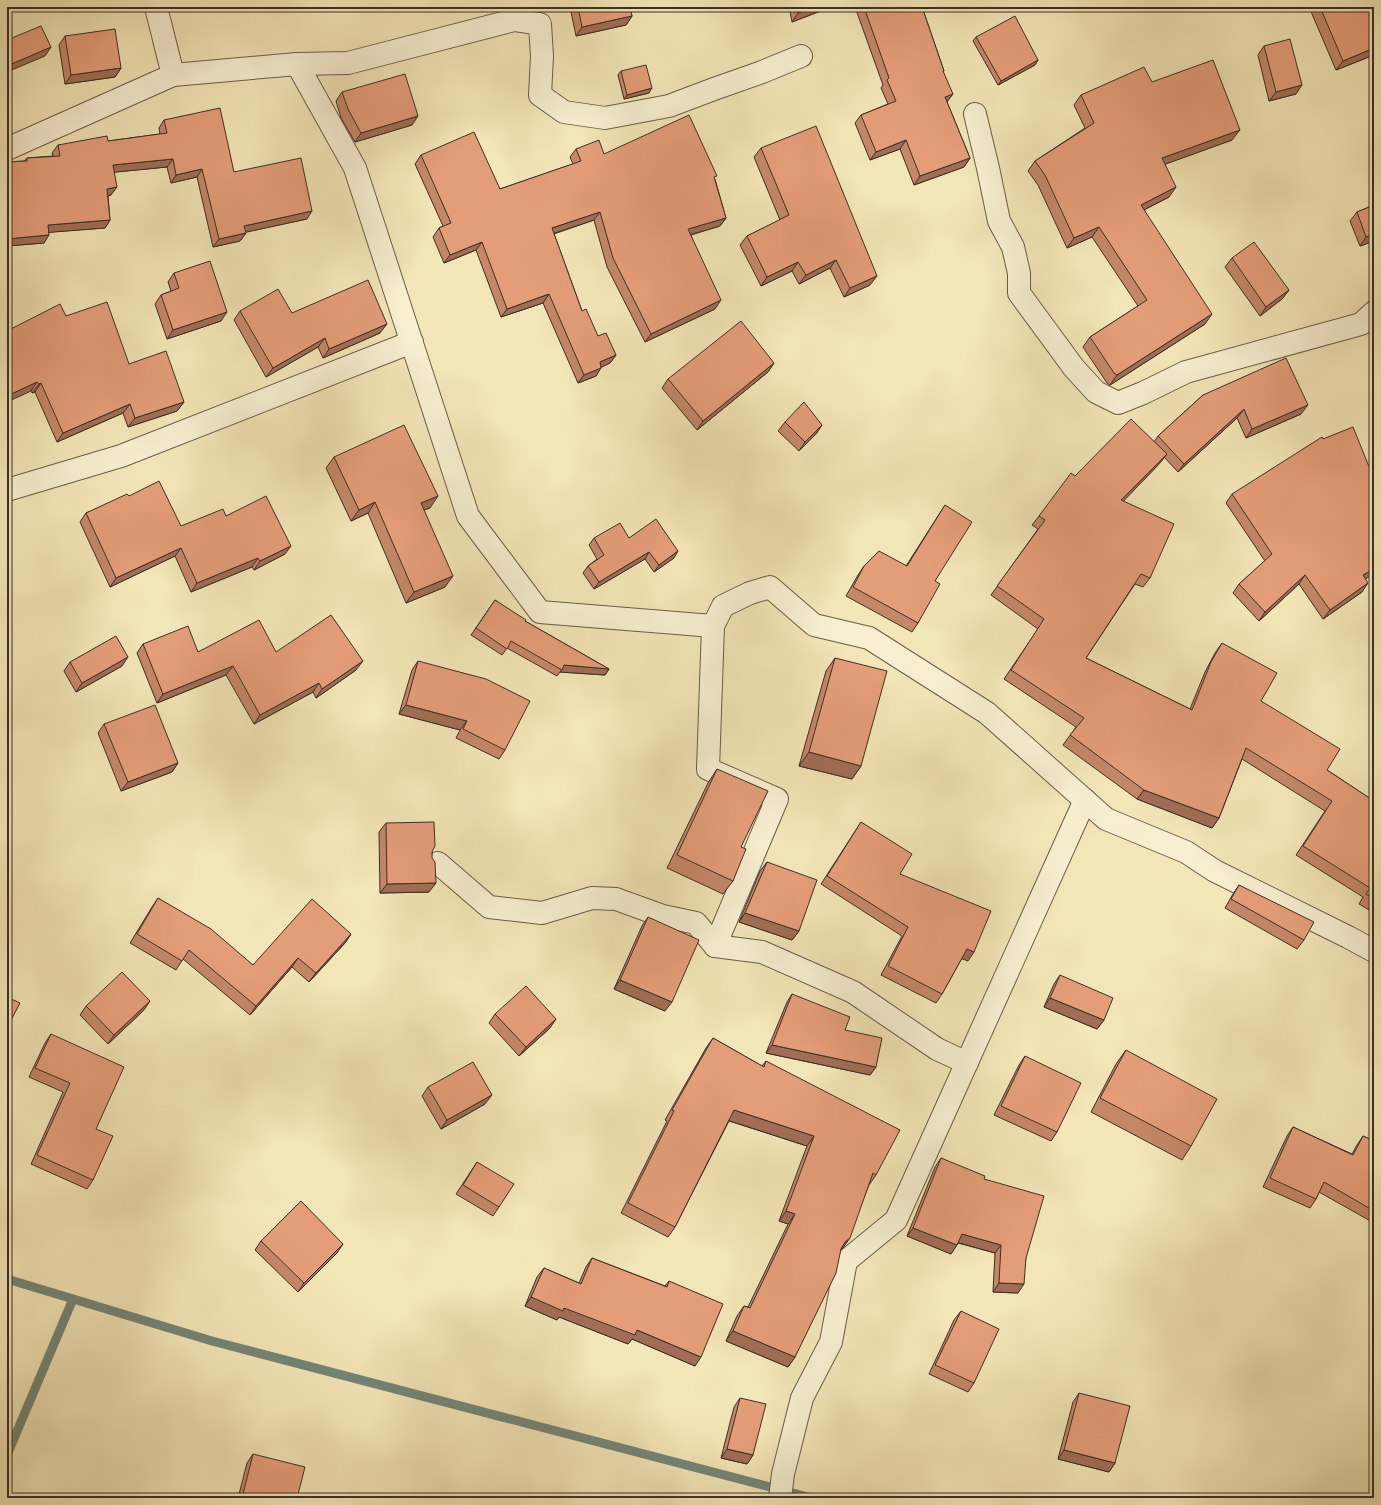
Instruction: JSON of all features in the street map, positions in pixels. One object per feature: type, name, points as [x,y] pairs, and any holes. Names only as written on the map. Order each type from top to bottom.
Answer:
[{"type":"street","points":[[156,7],[173,75]]},
{"type":"street","points":[[7,149],[173,75],[297,64],[348,62],[514,20],[540,24],[542,56],[540,96],[564,112],[605,118],[669,106],[762,72],[800,56]]},
{"type":"street","points":[[297,64],[355,168],[468,516],[540,612],[713,626]]},
{"type":"street","points":[[975,114],[999,221],[1013,247],[1018,273],[1019,293],[1074,368],[1096,392],[1118,403],[1144,393],[1186,372],[1360,324],[1374,312]]},
{"type":"street","points":[[7,490],[121,456],[412,342]]},
{"type":"street","points":[[715,946],[777,799],[708,769],[713,626],[723,606],[750,593],[770,587],[814,625],[869,638],[987,713],[1106,819],[1186,852],[1215,871],[1374,951]]},
{"type":"street","points":[[780,1498],[782,1474],[802,1398],[831,1342],[846,1261],[896,1220],[1085,800]]},
{"type":"street","points":[[438,863],[489,907],[542,913],[592,898],[616,899],[663,916],[696,923],[715,946],[762,952],[853,992],[937,1049],[967,1063]]},
{"type":"building","points":[[578,7],[630,7],[632,16],[582,27]]},
{"type":"building","points":[[797,7],[814,7],[798,13]]},
{"type":"building","points":[[864,7],[922,7],[943,71],[953,94],[945,97],[970,158],[920,176],[906,140],[876,152],[861,115],[896,101],[887,80],[889,78]]},
{"type":"building","points":[[1320,7],[1347,7],[1348,9],[1353,7],[1370,7],[1374,16],[1374,48],[1343,61]]},
{"type":"building","points":[[1015,16],[1038,60],[1001,81],[976,37]]},
{"type":"building","points":[[41,26],[51,47],[7,66],[7,40]]},
{"type":"building","points":[[115,29],[121,68],[71,75],[65,36]]},
{"type":"building","points":[[1290,39],[1302,85],[1276,92],[1264,46]]},
{"type":"building","points":[[1213,60],[1240,130],[1162,158],[1176,187],[1141,205],[1212,314],[1117,375],[1114,373],[1090,337],[1147,300],[1099,227],[1074,238],[1045,175],[1035,161],[1094,123],[1081,95],[1144,67],[1152,82]]},
{"type":"building","points":[[646,65],[652,88],[627,95],[621,71]]},
{"type":"building","points":[[405,74],[418,116],[361,133],[348,109],[342,92]]},
{"type":"building","points":[[220,108],[234,172],[301,158],[312,211],[244,226],[246,233],[219,239],[202,169],[176,175],[173,159],[113,165],[117,187],[107,189],[110,220],[48,225],[49,235],[7,239],[7,162],[27,161],[27,158],[60,156],[58,145],[107,136],[108,141],[167,133],[164,120]]},
{"type":"building","points":[[689,115],[717,176],[714,177],[726,218],[688,229],[721,300],[651,334],[613,258],[600,212],[552,228],[582,311],[586,309],[598,336],[606,333],[616,355],[600,362],[601,368],[584,375],[549,294],[507,309],[482,242],[450,255],[439,228],[451,223],[421,155],[474,132],[500,189],[581,161],[576,149],[599,140],[604,154]]},
{"type":"building","points":[[816,126],[877,276],[850,288],[836,260],[806,275],[798,262],[767,277],[747,236],[789,215],[761,148]]},
{"type":"building","points":[[1374,205],[1374,234],[1366,237],[1357,212]]},
{"type":"building","points":[[1254,242],[1289,290],[1266,307],[1232,258]]},
{"type":"building","points":[[210,261],[227,312],[173,330],[161,295],[179,288],[174,273]]},
{"type":"building","points":[[368,280],[387,324],[329,349],[325,338],[273,368],[240,311],[278,289],[292,313]]},
{"type":"building","points":[[107,302],[129,364],[166,351],[184,402],[135,418],[130,404],[63,433],[41,383],[39,384],[37,382],[7,396],[7,331],[60,304],[66,316]]},
{"type":"building","points":[[741,321],[774,363],[703,421],[668,379]]},
{"type":"building","points":[[1286,358],[1308,405],[1252,429],[1244,409],[1184,464],[1158,436],[1203,395]]},
{"type":"building","points":[[804,402],[822,425],[805,442],[785,422]]},
{"type":"building","points":[[1131,419],[1167,454],[1121,500],[1174,524],[1150,578],[1141,574],[1086,658],[1192,710],[1211,662],[1222,643],[1277,673],[1261,701],[1340,749],[1327,770],[1374,801],[1374,899],[1366,894],[1370,888],[1303,846],[1332,801],[1246,748],[1219,818],[1144,790],[1070,735],[1084,718],[1011,670],[1044,619],[997,586],[1045,520],[1039,516],[1071,473],[1075,476]]},
{"type":"building","points":[[404,425],[438,496],[421,503],[453,576],[414,592],[375,502],[359,510],[334,457]]},
{"type":"building","points":[[1353,427],[1374,479],[1374,569],[1363,575],[1368,583],[1330,610],[1305,575],[1265,612],[1239,584],[1272,554],[1232,494],[1322,437],[1323,439]]},
{"type":"building","points":[[159,481],[181,526],[223,509],[226,516],[266,496],[291,546],[260,561],[258,558],[197,583],[181,548],[116,578],[86,513],[127,494],[129,496]]},
{"type":"building","points":[[945,505],[972,522],[935,581],[940,584],[918,623],[853,587],[864,566],[879,551],[907,566]]},
{"type":"building","points":[[656,519],[678,551],[659,565],[649,552],[599,582],[588,566],[604,555],[594,538],[620,523],[629,538]]},
{"type":"building","points":[[495,600],[526,620],[525,621],[609,669],[564,665],[562,670],[511,641],[507,649],[476,628]]},
{"type":"building","points":[[331,615],[363,661],[322,689],[319,683],[260,715],[233,666],[163,694],[143,644],[188,626],[198,652],[259,620],[276,652]]},
{"type":"building","points":[[116,636],[128,657],[82,683],[70,662]]},
{"type":"building","points":[[835,658],[887,671],[861,766],[809,752]]},
{"type":"building","points":[[418,661],[486,679],[530,701],[505,750],[463,729],[467,721],[406,705]]},
{"type":"building","points":[[155,705],[178,763],[128,782],[104,724]]},
{"type":"building","points":[[717,769],[768,791],[741,847],[746,849],[733,881],[677,855]]},
{"type":"building","points":[[434,822],[435,846],[432,852],[432,858],[435,862],[436,883],[387,884],[386,823]]},
{"type":"building","points":[[861,822],[912,854],[900,874],[991,911],[974,952],[967,949],[942,994],[888,966],[908,927],[827,876]]},
{"type":"building","points":[[767,862],[817,880],[799,931],[745,913]]},
{"type":"building","points":[[1239,885],[1314,922],[1304,940],[1231,899]]},
{"type":"building","points":[[158,898],[211,929],[253,965],[312,899],[351,934],[316,973],[298,958],[256,1006],[189,950],[182,961],[137,934]]},
{"type":"building","points":[[648,917],[699,940],[672,1002],[620,980]]},
{"type":"building","points":[[122,972],[150,1001],[114,1035],[86,1006]]},
{"type":"building","points":[[1060,975],[1113,998],[1104,1020],[1050,998]]},
{"type":"building","points":[[526,986],[556,1019],[526,1047],[495,1014]]},
{"type":"building","points":[[792,994],[850,1017],[845,1030],[882,1038],[876,1067],[772,1045]]},
{"type":"building","points":[[7,997],[20,1003],[9,1024],[7,1023]]},
{"type":"building","points":[[51,1034],[124,1067],[96,1129],[113,1136],[93,1180],[37,1155],[70,1083],[35,1068]]},
{"type":"building","points":[[713,1038],[764,1067],[766,1061],[900,1130],[876,1175],[873,1173],[850,1238],[845,1242],[841,1249],[836,1273],[795,1357],[733,1331],[744,1306],[750,1308],[795,1214],[786,1211],[814,1136],[734,1110],[675,1227],[628,1203],[674,1111],[672,1110]]},
{"type":"building","points":[[1126,1050],[1217,1099],[1191,1146],[1100,1098]]},
{"type":"building","points":[[1025,1056],[1081,1083],[1057,1132],[1001,1106]]},
{"type":"building","points":[[473,1062],[492,1095],[447,1120],[428,1087]]},
{"type":"building","points":[[1293,1127],[1353,1155],[1363,1136],[1374,1141],[1374,1211],[1324,1182],[1316,1199],[1270,1178]]},
{"type":"building","points":[[941,1158],[985,1176],[984,1179],[1044,1196],[1026,1258],[1024,1284],[999,1283],[1001,1245],[962,1234],[957,1245],[913,1228]]},
{"type":"building","points":[[477,1162],[514,1184],[499,1207],[463,1185]]},
{"type":"building","points":[[301,1201],[343,1244],[304,1283],[261,1241]]},
{"type":"building","points":[[592,1258],[667,1287],[669,1281],[723,1304],[701,1357],[637,1330],[635,1335],[564,1308],[563,1311],[531,1297],[544,1268],[581,1284]]},
{"type":"building","points":[[961,1311],[999,1329],[974,1383],[935,1365]]},
{"type":"building","points":[[1079,1393],[1130,1406],[1115,1463],[1064,1450]]},
{"type":"building","points":[[740,1398],[766,1404],[753,1455],[727,1449]]},
{"type":"building","points":[[253,1454],[305,1467],[297,1498],[242,1498]]},
{"type":"waterway","points":[[7,1279],[212,1341],[812,1498]]},
{"type":"waterway","points":[[7,1455],[73,1299]]}]
